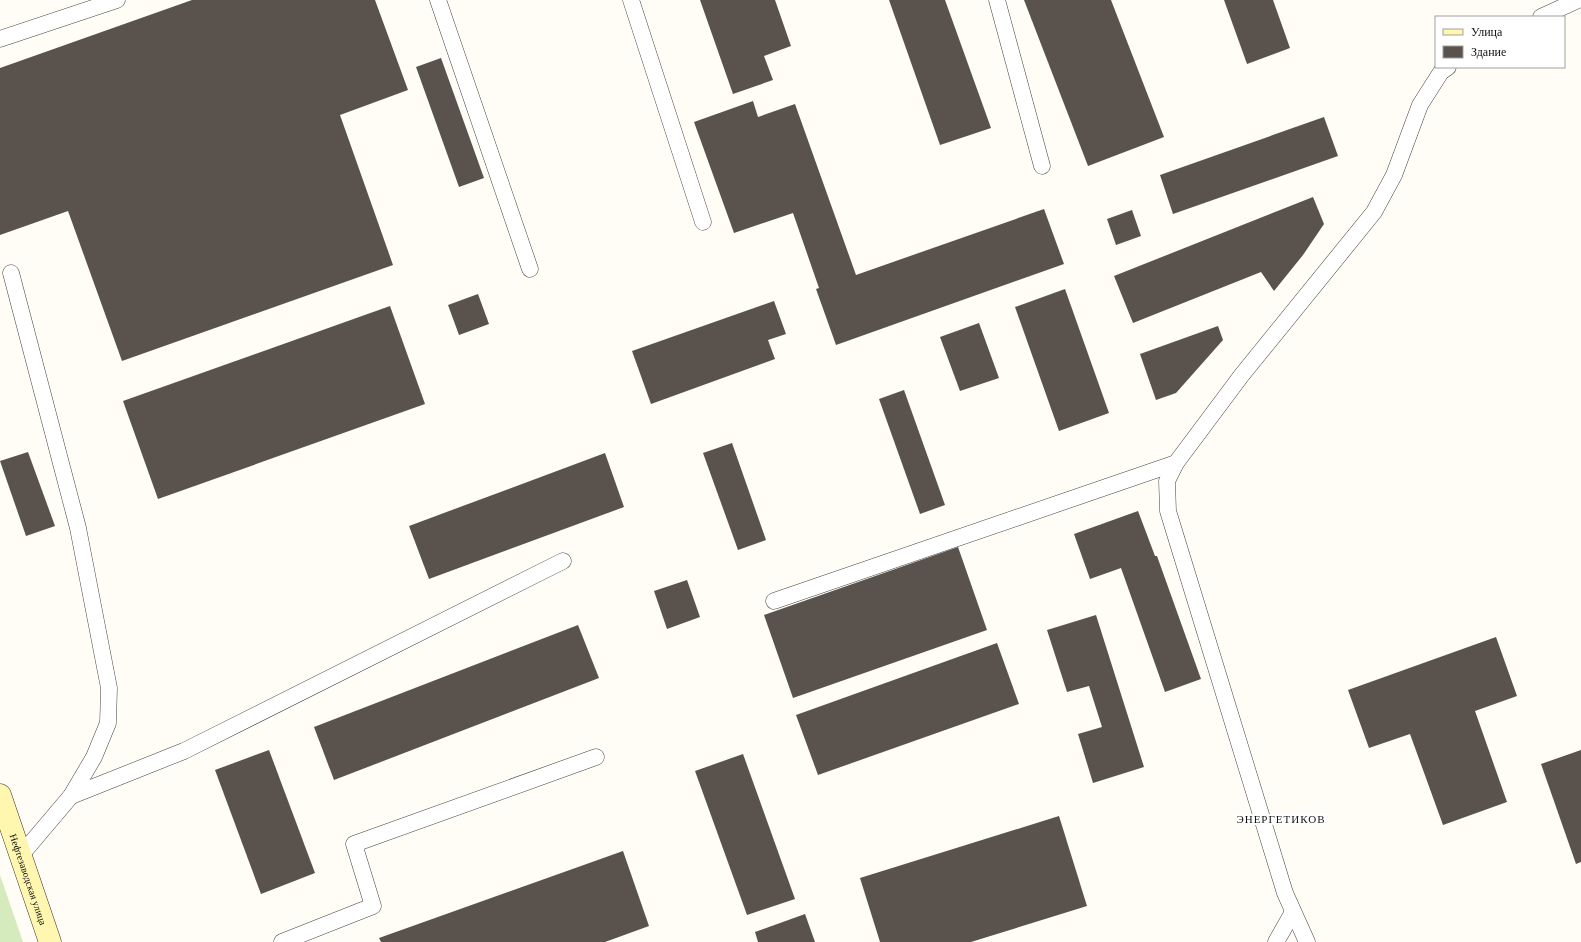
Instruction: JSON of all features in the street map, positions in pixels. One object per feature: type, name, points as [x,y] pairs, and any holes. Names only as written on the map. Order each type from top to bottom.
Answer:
[{"type":"main road","name":"Нефтезаводская улица","points":[[0,794],[50,942]]},
{"type":"lane","points":[[0,38],[117,0]]},
{"type":"lane","points":[[438,0],[530,269]]},
{"type":"lane","points":[[631,0],[703,222]]},
{"type":"lane","points":[[997,0],[1042,166]]},
{"type":"lane","points":[[1543,16],[1578,0]]},
{"type":"lane","points":[[1307,942],[1285,893],[1168,511],[1167,481],[1176,464],[1241,376],[1374,212],[1394,175],[1420,105],[1441,72],[1447,68]]},
{"type":"lane","points":[[11,274],[78,528],[109,688],[108,723],[94,757],[71,796],[21,855]]},
{"type":"lane","points":[[774,600],[1176,464]]},
{"type":"lane","points":[[71,796],[184,751],[563,561]]},
{"type":"lane","points":[[282,942],[373,906],[354,844],[596,757]]},
{"type":"lane","points":[[1276,942],[1294,912]]},
{"type":"green space","points":[[0,875],[23,942],[0,942]]},
{"type":"building","points":[[192,0],[375,0],[408,90],[340,115],[393,265],[122,361],[68,211],[0,235],[0,68]]},
{"type":"building","points":[[700,0],[775,0],[791,46],[764,56],[773,80],[733,94]]},
{"type":"building","points":[[889,0],[945,0],[991,128],[940,145]]},
{"type":"building","points":[[1024,0],[1111,0],[1164,137],[1088,166]]},
{"type":"building","points":[[1224,0],[1273,0],[1290,48],[1247,64]]},
{"type":"building","points":[[441,58],[484,178],[459,187],[416,67]]},
{"type":"building","points":[[753,101],[758,117],[795,104],[856,275],[1044,209],[1064,264],[836,345],[816,289],[819,288],[793,213],[734,233],[694,122]]},
{"type":"building","points":[[1324,117],[1338,156],[1173,214],[1160,175]]},
{"type":"building","points":[[1313,197],[1324,224],[1303,255],[1274,291],[1261,272],[1133,323],[1114,276]]},
{"type":"building","points":[[1132,210],[1141,236],[1116,245],[1107,219]]},
{"type":"building","points":[[1065,289],[1109,413],[1059,431],[1015,307]]},
{"type":"building","points":[[478,294],[489,324],[459,335],[448,305]]},
{"type":"building","points":[[774,301],[786,334],[768,340],[775,359],[651,404],[632,351]]},
{"type":"building","points":[[390,306],[425,404],[158,499],[123,401]]},
{"type":"building","points":[[979,323],[999,378],[960,391],[940,337]]},
{"type":"building","points":[[1218,326],[1223,340],[1176,393],[1156,400],[1140,354]]},
{"type":"building","points":[[904,390],[945,505],[920,514],[879,399]]},
{"type":"building","points":[[732,443],[766,540],[738,550],[703,453]]},
{"type":"building","points":[[28,452],[55,526],[26,536],[0,461]]},
{"type":"building","points":[[605,453],[624,507],[429,579],[409,526]]},
{"type":"building","points":[[1138,511],[1155,556],[1157,556],[1201,679],[1165,692],[1121,568],[1090,579],[1074,534]]},
{"type":"building","points":[[958,547],[987,630],[793,698],[764,615]]},
{"type":"building","points":[[687,580],[700,617],[667,629],[654,591]]},
{"type":"building","points":[[1096,615],[1144,767],[1093,783],[1078,734],[1102,727],[1089,686],[1067,692],[1047,630]]},
{"type":"building","points":[[578,625],[599,678],[334,780],[314,727]]},
{"type":"building","points":[[1496,637],[1517,696],[1475,711],[1507,802],[1443,825],[1410,734],[1369,748],[1348,690]]},
{"type":"building","points":[[997,643],[1019,704],[818,775],[796,715]]},
{"type":"building","points":[[269,750],[315,873],[261,894],[215,770]]},
{"type":"building","points":[[1581,750],[1581,862],[1576,864],[1541,764]]},
{"type":"building","points":[[743,754],[795,899],[747,915],[695,771]]},
{"type":"building","points":[[1059,816],[1087,906],[971,942],[880,942],[860,878]]},
{"type":"building","points":[[623,851],[649,926],[605,942],[381,942],[379,938]]},
{"type":"building","points":[[805,914],[815,942],[758,942],[755,932]]},
{"type":"district","name":"ЭНЕРГЕТИКОВ","points":[[1281,819]]}]
